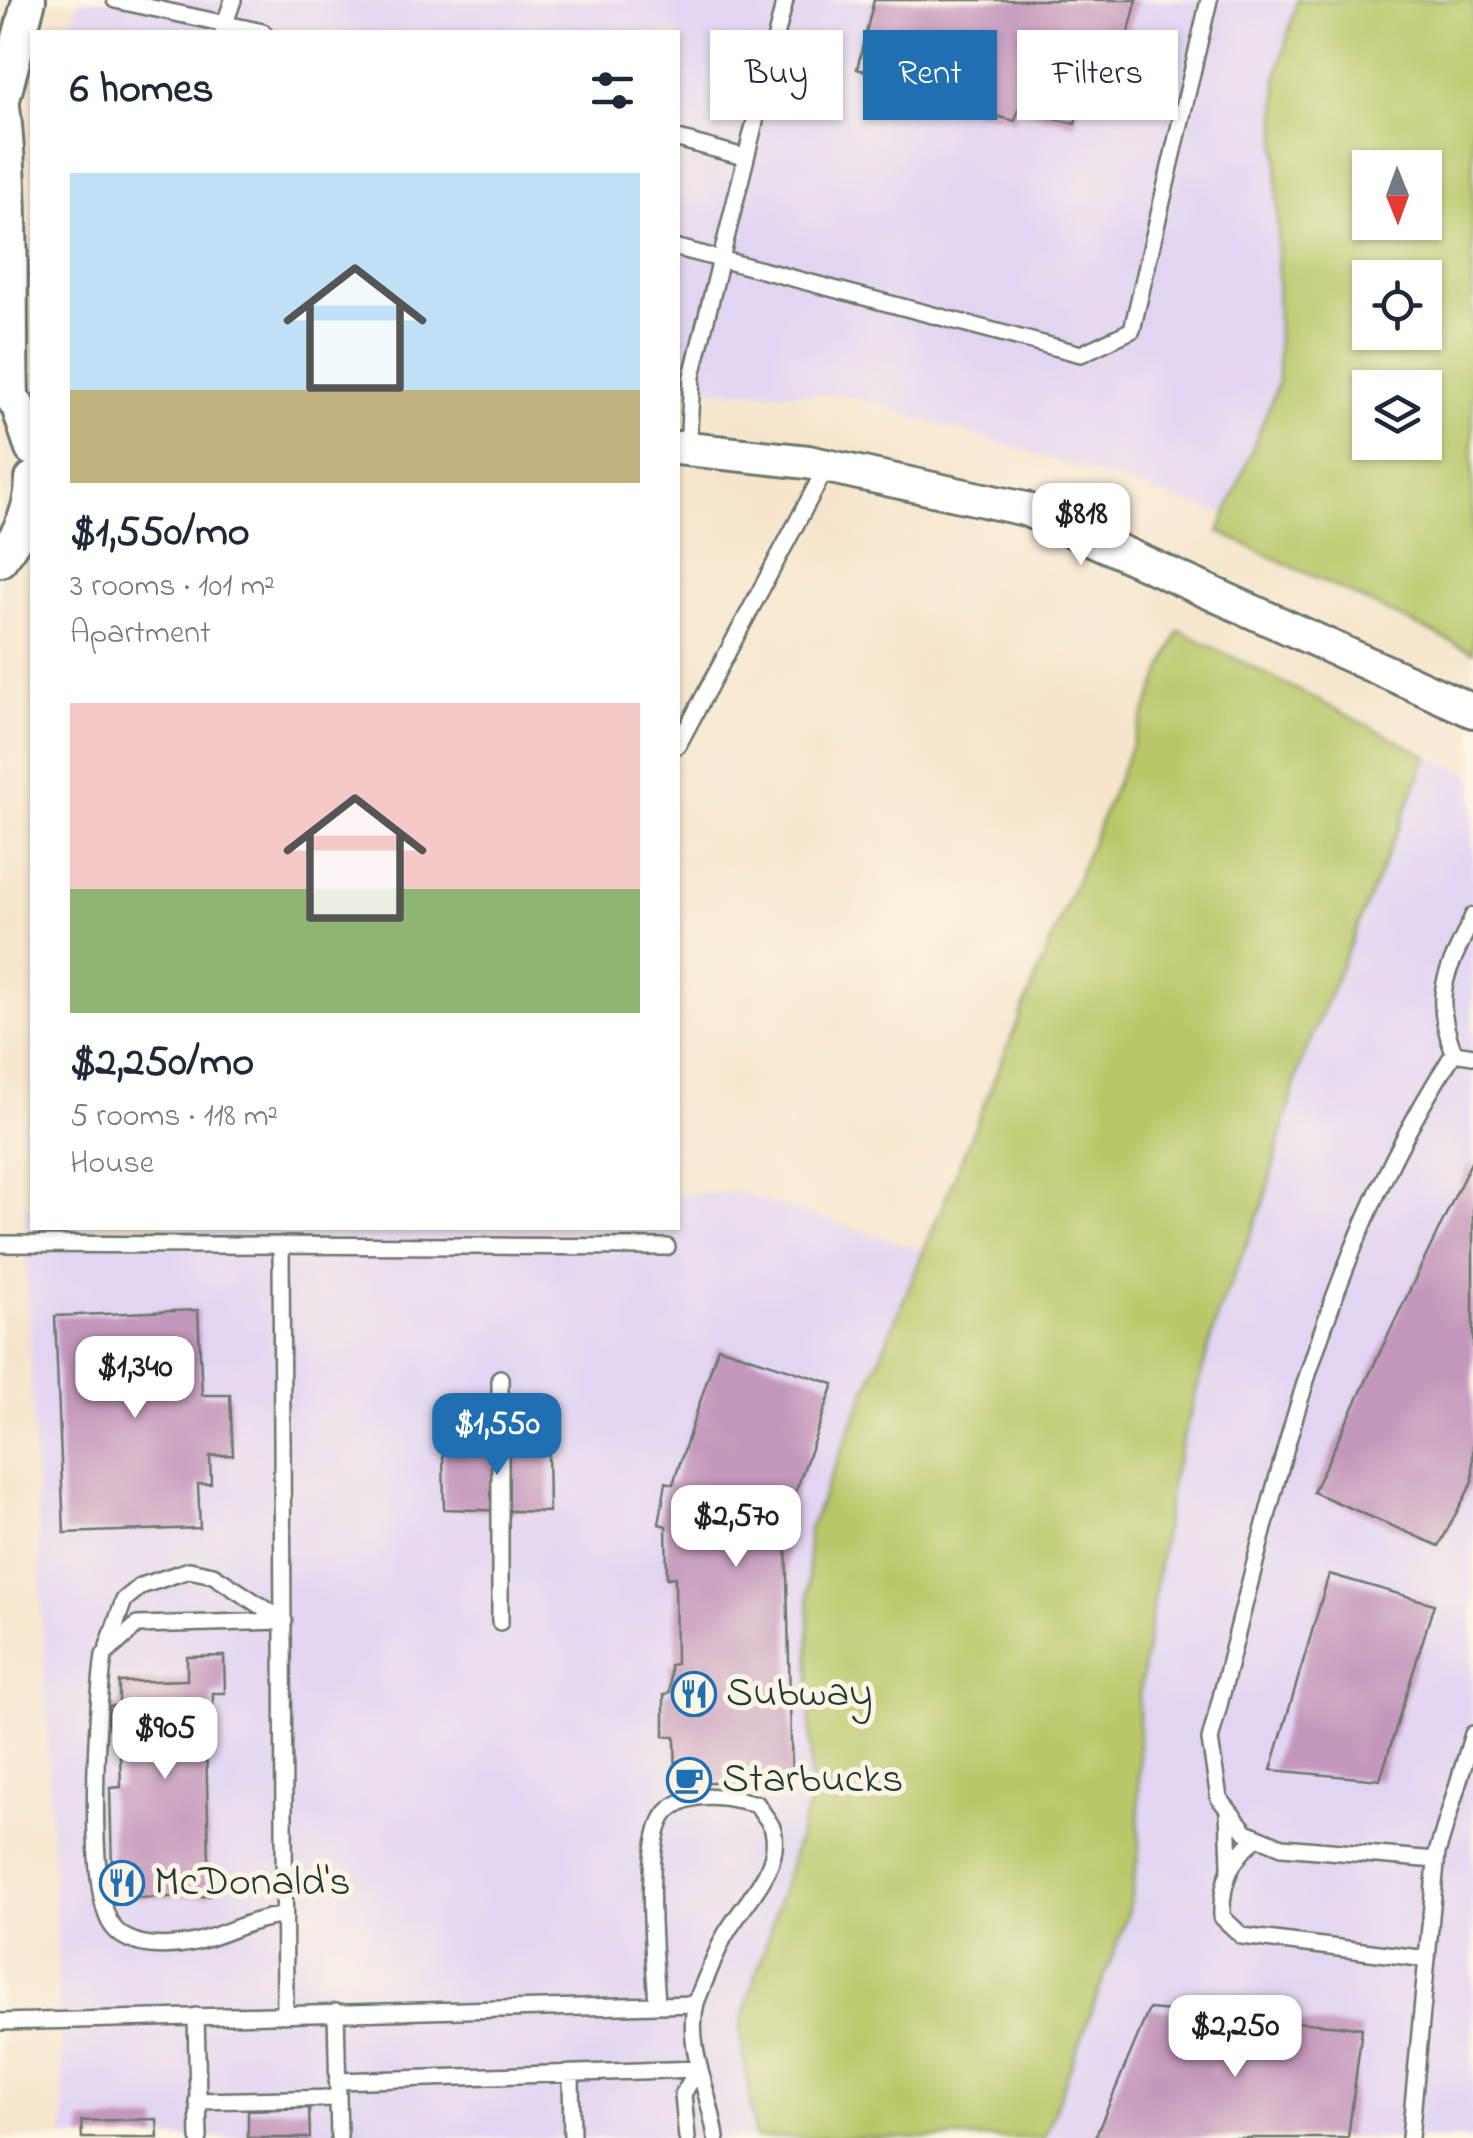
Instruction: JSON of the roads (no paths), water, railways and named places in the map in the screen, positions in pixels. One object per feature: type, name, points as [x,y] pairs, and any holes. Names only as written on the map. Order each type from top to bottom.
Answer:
[{"type":"street","points":[[29,0],[2,109],[11,179],[8,281],[16,398],[30,442]]},
{"type":"street","points":[[683,448],[827,466],[1024,509],[1473,711]]},
{"type":"street","points":[[0,560],[18,538],[30,501]]},
{"type":"street","points":[[0,568],[30,554]]},
{"type":"lane","points":[[115,0],[224,28],[233,0]]},
{"type":"lane","points":[[683,448],[692,376],[784,0]]},
{"type":"lane","points":[[680,248],[1081,354],[1132,330],[1209,0]]},
{"type":"lane","points":[[680,141],[744,157]]},
{"type":"lane","points":[[680,741],[827,466]]},
{"type":"lane","points":[[1454,1053],[1441,1010],[1440,990],[1473,916]]},
{"type":"lane","points":[[1454,1053],[1473,1056]]},
{"type":"lane","points":[[1436,1860],[1282,1847],[1246,1832],[1219,1798],[1210,1740],[1321,1324],[1418,1108],[1454,1053]]},
{"type":"lane","points":[[520,1230],[520,1246]]},
{"type":"lane","points":[[0,1244],[667,1247]]},
{"type":"lane","points":[[281,1245],[285,2013]]},
{"type":"lane","points":[[500,1378],[500,1622]]},
{"type":"lane","points":[[284,1622],[233,1585],[190,1570],[152,1582],[124,1600],[104,1656],[98,1758],[99,1888],[110,1923],[122,1937],[150,1944],[183,1944],[216,1939],[264,1917],[284,1916]]},
{"type":"lane","points":[[104,1656],[138,1625],[284,1622]]},
{"type":"lane","points":[[1410,2138],[1436,1860],[1473,1734]]},
{"type":"lane","points":[[657,2004],[654,1842],[666,1813],[684,1802],[718,1795],[756,1804],[773,1830],[772,1856],[751,1899],[723,1939],[696,2004],[698,2069],[713,2107],[716,2138]]},
{"type":"lane","points":[[1228,1810],[1230,1868],[1222,1894],[1222,1917],[1242,1936],[1427,1958]]},
{"type":"lane","points":[[1230,1868],[1258,1837]]},
{"type":"lane","points":[[0,2022],[696,2004]]},
{"type":"lane","points":[[336,2012],[338,2138]]},
{"type":"lane","points":[[196,2016],[199,2138]]},
{"type":"lane","points":[[197,2102],[571,2073],[698,2069]]},
{"type":"lane","points":[[687,2138],[683,2094],[698,2069]]},
{"type":"lane","points":[[571,2073],[572,2138]]},
{"type":"place","name":"Subway","points":[[694,1694]]},
{"type":"place","name":"Starbucks","points":[[689,1780]]},
{"type":"place","name":"McDonald's","points":[[122,1883]]}]
